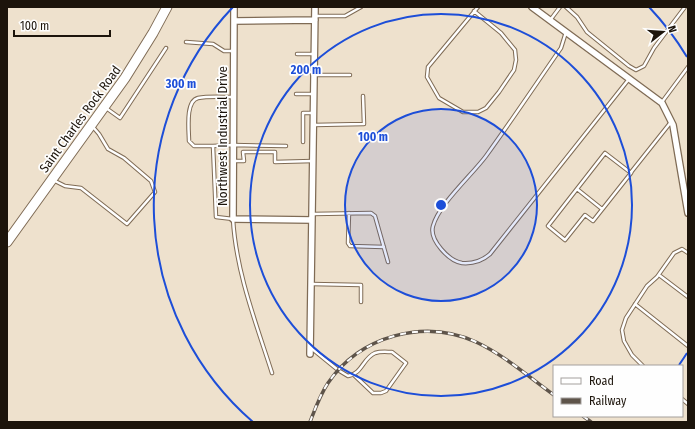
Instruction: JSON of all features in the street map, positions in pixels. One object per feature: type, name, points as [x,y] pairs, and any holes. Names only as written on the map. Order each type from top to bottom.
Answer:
[{"type":"main road","name":"Saint Charles Rock Road","points":[[7,242],[105,107],[141,54],[167,7]]},
{"type":"street","name":"Northwest Industrial Drive","points":[[234,7],[233,219],[312,217]]},
{"type":"street","points":[[310,354],[315,7]]},
{"type":"street","points":[[532,7],[662,103],[673,125],[688,213]]},
{"type":"street","points":[[234,21],[315,18]]},
{"type":"lane","points":[[315,18],[345,16],[361,7]]},
{"type":"lane","points":[[474,11],[501,33],[508,41],[515,50],[516,60],[514,70],[509,79],[486,108],[478,112],[463,112],[438,98],[427,78],[428,67],[474,11],[478,7]]},
{"type":"lane","points":[[550,20],[560,7]]},
{"type":"lane","points":[[566,7],[581,21],[587,32],[636,70],[644,66],[659,42],[685,7]]},
{"type":"lane","points":[[566,32],[561,48],[486,157],[437,216],[432,227],[434,237],[448,257],[460,263],[471,263],[483,260],[490,254],[629,79]]},
{"type":"lane","points":[[186,42],[213,44],[224,51],[234,51]]},
{"type":"lane","points":[[105,107],[120,118],[166,48]]},
{"type":"lane","points":[[297,54],[314,54]]},
{"type":"lane","points":[[662,103],[688,67]]},
{"type":"lane","points":[[297,72],[350,75]]},
{"type":"lane","points":[[296,94],[314,94]]},
{"type":"lane","points":[[314,125],[364,124],[363,96]]},
{"type":"lane","points":[[233,97],[198,98],[194,100],[190,105],[190,143],[194,146],[286,146]]},
{"type":"lane","points":[[303,142],[303,113],[314,113]]},
{"type":"lane","points":[[631,173],[605,153],[548,226],[565,240],[585,215],[593,221],[602,209],[631,173],[671,122]]},
{"type":"lane","points":[[52,179],[65,186],[81,188],[127,224],[155,192],[151,181],[124,158],[108,149],[99,134],[91,125]]},
{"type":"lane","points":[[213,146],[216,217],[233,219],[234,233],[243,281],[272,373]]},
{"type":"lane","points":[[233,161],[244,160],[243,152],[275,152],[276,162],[313,161]]},
{"type":"lane","points":[[577,189],[602,209]]},
{"type":"lane","points":[[312,217],[349,213],[371,213],[375,216],[388,262]]},
{"type":"lane","points":[[349,213],[348,243],[350,246],[384,247]]},
{"type":"lane","points":[[642,365],[632,356],[624,341],[622,330],[626,318],[647,286],[659,275],[674,253],[682,249],[688,252]]},
{"type":"lane","points":[[659,275],[688,296]]},
{"type":"lane","points":[[311,284],[361,285],[361,302]]},
{"type":"lane","points":[[635,304],[688,346]]},
{"type":"lane","points":[[310,348],[348,376],[354,375],[369,358],[379,352],[392,352],[406,363],[386,391],[381,393],[374,393],[354,375]]},
{"type":"shaded area","points":[[7,7],[688,7],[688,422],[7,422]]},
{"type":"railway","points":[[310,422],[328,383],[341,367],[357,353],[375,343],[394,336],[415,332],[435,332],[456,335],[476,342],[506,360],[553,394]]},
{"type":"railway","points":[[584,417],[591,422]]}]
